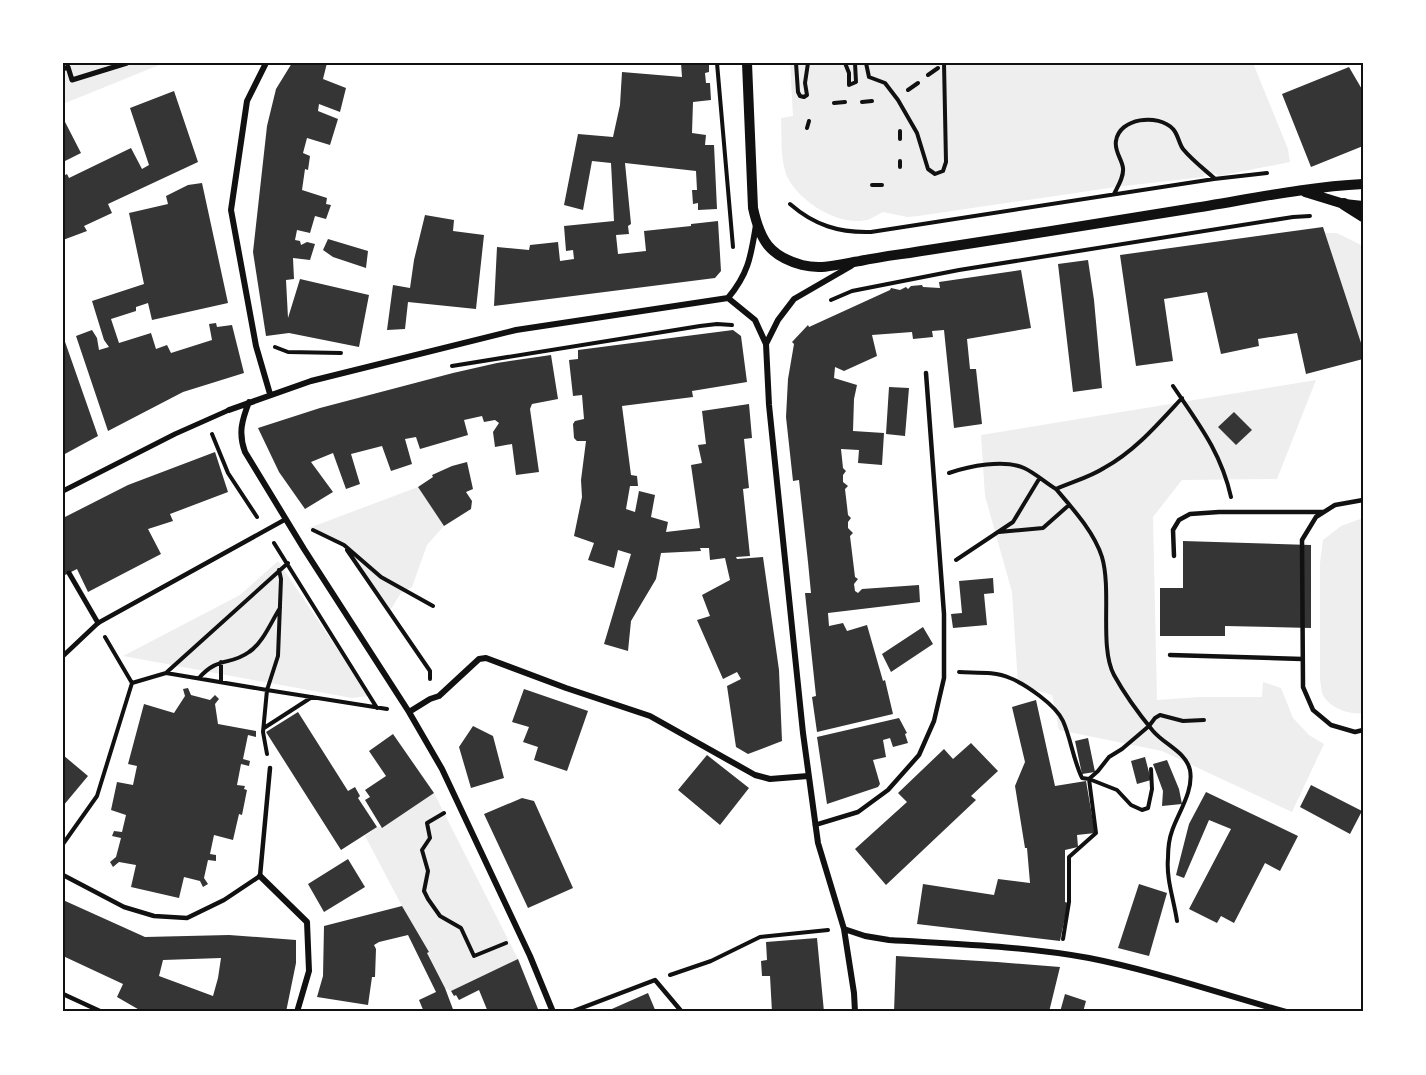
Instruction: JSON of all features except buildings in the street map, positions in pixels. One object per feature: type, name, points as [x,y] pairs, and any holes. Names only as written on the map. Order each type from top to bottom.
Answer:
[{"type":"main road","points":[[1344,204],[1363,216]]},
{"type":"street","points":[[63,69],[68,67],[72,80],[127,63]]},
{"type":"street","points":[[266,63],[248,101],[231,210],[256,346],[270,394]]},
{"type":"street","points":[[747,63],[753,208],[756,221],[761,237],[771,250],[785,260],[804,266],[830,267],[1301,190],[1363,184]]},
{"type":"street","points":[[1301,190],[1344,204],[1363,206]]},
{"type":"street","points":[[63,491],[206,419],[311,381],[516,330],[728,298],[745,276],[751,256],[756,221]]},
{"type":"street","points":[[766,344],[778,320],[794,299],[860,261]]},
{"type":"street","points":[[728,298],[756,320],[766,344],[769,405],[808,776],[818,843],[844,928],[855,1012]]},
{"type":"street","points":[[249,402],[240,425],[245,452],[304,549],[409,712],[447,780],[530,956],[553,1012]]},
{"type":"street","points":[[69,573],[98,623]]},
{"type":"street","points":[[409,712],[439,696],[479,659],[486,658],[650,716],[755,775],[770,778],[808,776]]},
{"type":"street","points":[[260,876],[307,922],[309,971],[297,1012]]},
{"type":"street","points":[[844,928],[865,936],[889,940],[1034,950],[1089,958],[1286,1012]]},
{"type":"lane","points":[[815,825],[858,812],[888,790],[919,755],[934,720],[944,671],[944,614],[926,373]]},
{"type":"lane","points":[[1363,500],[1335,504],[1316,517],[1302,540],[1302,687],[1314,710],[1331,725],[1355,732],[1363,730]]},
{"type":"lane","points":[[1174,556],[1173,530],[1179,520],[1190,514],[1323,512]]},
{"type":"lane","points":[[63,656],[98,623],[286,519]]},
{"type":"lane","points":[[1170,655],[1302,659]]},
{"type":"lane","points":[[63,875],[124,907],[154,916],[187,918],[224,900],[260,876],[270,768]]},
{"type":"lane","points":[[571,1012],[655,981],[682,1012]]},
{"type":"lane","points":[[63,994],[102,1012]]},
{"type":"path","points":[[717,63],[734,256]]},
{"type":"path","points":[[796,63],[798,92],[804,97],[807,95],[805,83],[808,63]]},
{"type":"path","points":[[846,63],[849,69],[849,85],[856,82],[855,63]]},
{"type":"path","points":[[866,63],[869,77],[885,83],[909,117],[917,133],[928,169],[935,174],[943,171],[946,162],[944,63]]},
{"type":"path","points":[[928,75],[938,68]]},
{"type":"path","points":[[908,90],[918,82]]},
{"type":"path","points":[[862,102],[872,101]]},
{"type":"path","points":[[834,103],[845,102]]},
{"type":"path","points":[[1113,194],[1121,179],[1123,167],[1115,145],[1116,138],[1123,128],[1137,120],[1161,122],[1173,128],[1182,148],[1214,179]]},
{"type":"path","points":[[807,128],[809,121]]},
{"type":"path","points":[[900,131],[900,139]]},
{"type":"path","points":[[900,161],[900,168]]},
{"type":"path","points":[[790,204],[806,218],[829,227],[858,232],[889,230],[1214,179],[1274,173]]},
{"type":"path","points":[[872,185],[882,185]]},
{"type":"path","points":[[825,303],[852,291],[959,270],[1170,235],[1293,217],[1315,216]]},
{"type":"path","points":[[443,368],[700,326],[717,324],[735,326]]},
{"type":"path","points":[[1173,386],[1210,440],[1226,472],[1234,512]]},
{"type":"path","points":[[1056,489],[1103,469],[1126,453],[1150,433],[1182,398]]},
{"type":"path","points":[[206,419],[228,473],[288,563],[377,708]]},
{"type":"path","points":[[934,479],[968,467],[1002,464],[1024,468],[1056,489],[1092,538],[1102,557],[1106,584],[1108,657],[1113,673],[1154,733],[1186,758],[1191,773],[1186,799],[1172,833],[1168,858],[1168,878],[1174,896],[1177,921]]},
{"type":"path","points":[[940,570],[1013,522],[1040,479]]},
{"type":"path","points":[[999,532],[1043,528],[1069,505]]},
{"type":"path","points":[[309,528],[344,545],[381,577],[433,606]]},
{"type":"path","points":[[344,545],[430,671],[430,699]]},
{"type":"path","points":[[166,673],[304,549]]},
{"type":"path","points":[[270,768],[264,728],[267,690],[278,656],[279,570]]},
{"type":"path","points":[[198,678],[207,668],[221,661],[238,658],[253,649],[280,607]]},
{"type":"path","points":[[63,844],[98,796],[132,683],[98,623]]},
{"type":"path","points":[[221,661],[221,682]]},
{"type":"path","points":[[944,671],[989,673],[1009,677],[1051,705],[1062,718],[1075,763],[1082,778],[1117,790],[1131,804],[1142,810],[1148,808],[1150,802],[1151,770]]},
{"type":"path","points":[[132,683],[166,673],[409,712]]},
{"type":"path","points":[[264,728],[312,697]]},
{"type":"path","points":[[1089,779],[1109,757],[1122,749],[1160,715],[1183,722],[1204,720]]},
{"type":"path","points":[[1061,954],[1070,902],[1069,857],[1096,833],[1089,779]]},
{"type":"path","points":[[448,811],[427,823],[430,838],[422,850],[428,871],[424,891],[440,916],[460,928],[474,956],[512,940]]},
{"type":"path","points":[[655,981],[711,961],[760,937],[844,928]]},
{"type":"shaded area","points":[[63,63],[164,63],[63,104]]},
{"type":"shaded area","points":[[790,63],[1253,63],[1288,149],[1290,162],[1219,176],[1214,173],[1203,175],[1204,177],[1123,186],[918,216],[907,217],[883,212],[870,219],[846,220],[810,203],[800,194],[786,174],[782,153],[781,118],[793,116]]},
{"type":"shaded area","points":[[1325,233],[1337,233],[1363,246],[1363,349]]},
{"type":"shaded area","points":[[1316,380],[1277,479],[1182,480],[1153,517],[1157,700],[1262,697],[1263,682],[1281,688],[1293,718],[1309,735],[1324,744],[1292,812],[1162,751],[1059,730],[1052,695],[1018,685],[1012,592],[985,496],[981,435]]},
{"type":"shaded area","points":[[418,487],[444,526],[427,545],[412,587],[401,593],[389,612],[344,545],[309,528]]},
{"type":"shaded area","points":[[1363,518],[1363,713],[1358,713],[1336,708],[1327,701],[1322,693],[1320,563],[1323,540],[1341,526]]},
{"type":"shaded area","points":[[278,561],[369,696],[352,698],[123,656],[240,595]]},
{"type":"shaded area","points":[[434,793],[518,959],[451,991],[445,988],[427,953],[429,952],[365,836]]}]
